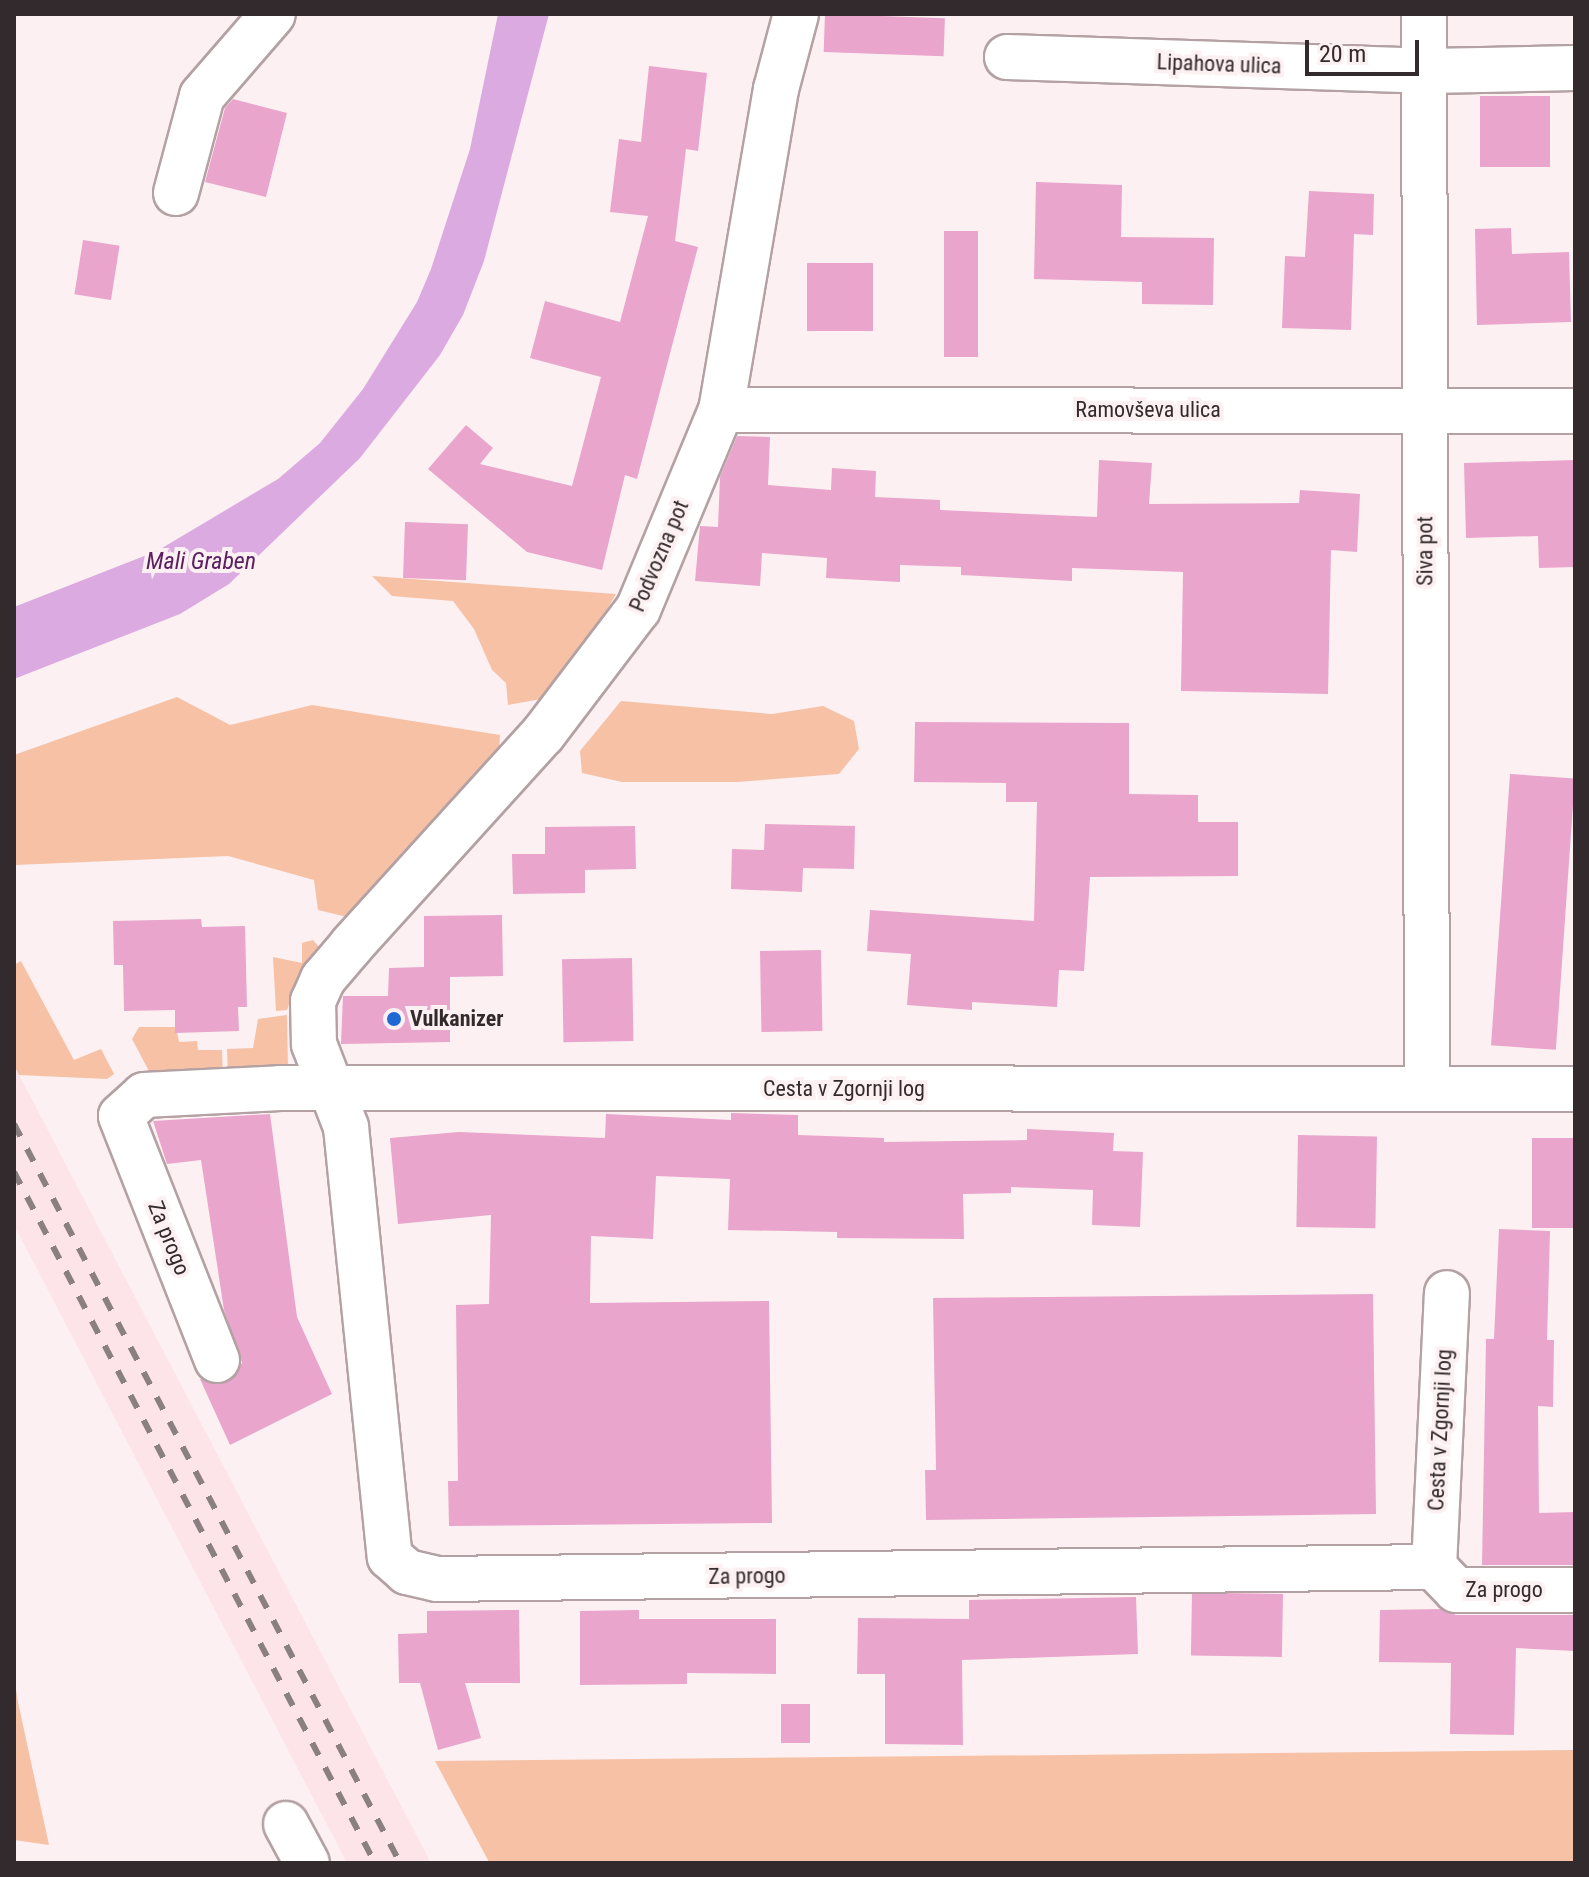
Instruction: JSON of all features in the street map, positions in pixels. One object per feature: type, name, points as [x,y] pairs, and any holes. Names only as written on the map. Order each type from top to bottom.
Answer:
[{"type":"street","points":[[176,193],[202,96],[273,14]]},
{"type":"street","name":"Podvozna pot","points":[[331,1088],[310,1026],[316,990],[612,650],[638,609],[721,410],[776,89],[796,14]]},
{"type":"street","name":"Siva pot","points":[[1424,14],[1427,1089]]},
{"type":"street","name":"Lipahova ulica","points":[[1007,57],[1425,71],[1575,68]]},
{"type":"street","name":"Ramovševa ulica","points":[[721,410],[1575,411]]},
{"type":"street","name":"Cesta v Zgornji log","points":[[121,1116],[144,1095],[331,1088],[1575,1089]]},
{"type":"street","name":"Za progo","points":[[331,1088],[346,1127],[383,1532],[390,1557],[407,1572],[437,1579],[1434,1567],[1456,1590],[1575,1590]]},
{"type":"street","name":"Za progo","points":[[121,1116],[217,1360]]},
{"type":"street","name":"Cesta v Zgornji log","points":[[1434,1567],[1447,1293]]},
{"type":"street","points":[[286,1824],[307,1863]]},
{"type":"shaded area","points":[[372,576],[616,594],[589,640],[541,699],[508,705],[506,683],[492,670],[474,629],[453,601],[392,596]]},
{"type":"shaded area","points":[[177,697],[230,725],[312,705],[500,735],[499,752],[347,917],[318,910],[314,880],[228,856],[15,865],[14,755]]},
{"type":"shaded area","points":[[621,701],[772,714],[823,706],[854,721],[859,749],[839,774],[737,782],[622,782],[582,773],[580,751]]},
{"type":"shaded area","points":[[313,940],[319,947],[300,973],[287,1010],[276,1011],[273,957],[302,963],[302,943]]},
{"type":"shaded area","points":[[21,961],[74,1060],[101,1049],[114,1074],[107,1079],[19,1075],[14,1065],[14,965]]},
{"type":"shaded area","points":[[287,1015],[288,1069],[228,1078],[227,1049],[253,1048],[258,1019]]},
{"type":"shaded area","points":[[139,1027],[176,1027],[179,1042],[197,1041],[198,1050],[222,1050],[223,1078],[150,1073],[132,1039]]},
{"type":"shaded area","points":[[14,1065],[431,1863],[347,1863],[14,1225]]},
{"type":"shaded area","points":[[14,1676],[18,1702],[49,1845],[14,1840]]},
{"type":"shaded area","points":[[1575,1750],[1575,1863],[489,1862],[435,1761]]},
{"type":"water","name":"Mali Graben","points":[[498,14],[549,14],[484,261],[463,315],[440,355],[360,458],[229,584],[180,614],[14,679],[14,607],[157,551],[278,479],[320,443],[363,389],[417,302],[431,269],[470,149]]},
{"type":"building","points":[[825,14],[945,18],[944,56],[824,52]]},
{"type":"building","points":[[649,66],[707,73],[698,151],[686,149],[675,241],[698,247],[637,479],[625,475],[602,570],[527,552],[428,469],[466,425],[493,448],[480,464],[572,486],[601,377],[530,358],[545,301],[620,322],[648,216],[610,212],[619,139],[641,142]]},
{"type":"building","points":[[1480,96],[1550,96],[1550,167],[1480,167]]},
{"type":"building","points":[[233,99],[287,113],[266,197],[205,182],[225,108]]},
{"type":"building","points":[[1036,182],[1122,185],[1121,237],[1214,238],[1213,305],[1142,304],[1142,282],[1034,279]]},
{"type":"building","points":[[1309,191],[1374,194],[1373,235],[1354,234],[1351,330],[1282,328],[1285,256],[1305,257]]},
{"type":"building","points":[[1511,228],[1512,254],[1569,252],[1571,322],[1477,325],[1475,229]]},
{"type":"building","points":[[944,231],[978,231],[978,357],[944,357]]},
{"type":"building","points":[[83,240],[120,246],[111,300],[74,294]]},
{"type":"building","points":[[807,263],[873,263],[873,331],[807,331]]},
{"type":"building","points":[[737,436],[770,437],[768,485],[831,490],[832,468],[876,471],[875,497],[940,500],[940,510],[1097,517],[1099,460],[1152,463],[1149,504],[1299,503],[1300,490],[1360,494],[1357,552],[1331,550],[1328,694],[1181,691],[1183,572],[1072,568],[1072,581],[961,575],[961,567],[900,565],[900,582],[826,578],[827,558],[762,553],[760,586],[695,581],[700,526],[718,527],[720,477]]},
{"type":"building","points":[[1575,460],[1575,567],[1539,568],[1538,536],[1466,538],[1464,463]]},
{"type":"building","points":[[405,522],[468,524],[466,580],[403,578]]},
{"type":"building","points":[[915,722],[1129,723],[1129,794],[1198,795],[1198,822],[1238,822],[1238,876],[1090,877],[1084,971],[1059,970],[1057,1007],[972,1002],[972,1010],[907,1005],[911,954],[867,951],[870,910],[1034,921],[1037,802],[1006,802],[1006,783],[914,782]]},
{"type":"building","points":[[1510,774],[1575,779],[1556,1050],[1491,1045]]},
{"type":"building","points":[[765,824],[855,826],[854,869],[803,868],[802,892],[731,889],[732,849],[764,850]]},
{"type":"building","points":[[635,826],[636,869],[585,870],[585,893],[513,894],[512,854],[545,854],[545,827]]},
{"type":"building","points":[[502,915],[503,976],[450,977],[450,1042],[341,1044],[343,996],[388,996],[389,968],[424,967],[424,916]]},
{"type":"building","points":[[201,919],[202,927],[245,926],[247,1007],[238,1007],[239,1031],[175,1033],[175,1010],[124,1011],[123,965],[114,965],[113,921]]},
{"type":"building","points":[[821,950],[822,1031],[761,1032],[760,951]]},
{"type":"building","points":[[632,958],[633,1041],[563,1042],[562,959]]},
{"type":"building","points":[[731,1113],[798,1115],[798,1135],[884,1138],[884,1142],[1027,1140],[1027,1129],[1114,1133],[1113,1151],[1143,1152],[1140,1227],[1092,1225],[1093,1190],[1011,1187],[1011,1193],[963,1194],[964,1239],[837,1238],[837,1232],[728,1230],[730,1179],[656,1176],[653,1239],[591,1236],[590,1303],[769,1301],[772,1523],[449,1526],[448,1481],[458,1481],[456,1305],[489,1304],[491,1215],[398,1224],[390,1138],[459,1132],[605,1138],[606,1114],[731,1120]]},
{"type":"building","points":[[270,1114],[297,1317],[332,1394],[230,1445],[200,1379],[225,1383],[242,1363],[224,1310],[201,1160],[167,1164],[153,1121]]},
{"type":"building","points":[[1298,1135],[1377,1136],[1375,1228],[1296,1227]]},
{"type":"building","points":[[1532,1138],[1575,1138],[1575,1228],[1532,1228]]},
{"type":"building","points":[[1499,1229],[1550,1231],[1547,1340],[1554,1340],[1553,1407],[1538,1406],[1539,1513],[1575,1512],[1575,1565],[1482,1565],[1486,1339],[1494,1339]]},
{"type":"building","points":[[1373,1294],[1376,1514],[926,1520],[925,1470],[936,1470],[933,1298]]},
{"type":"building","points":[[1192,1592],[1283,1594],[1282,1657],[1191,1655]]},
{"type":"building","points":[[1136,1597],[1138,1654],[962,1660],[963,1745],[885,1744],[885,1674],[857,1674],[858,1618],[969,1619],[969,1600]]},
{"type":"building","points":[[1441,1609],[1456,1615],[1575,1615],[1575,1651],[1516,1648],[1514,1735],[1450,1734],[1451,1663],[1379,1662],[1380,1610]]},
{"type":"building","points":[[519,1610],[520,1683],[465,1683],[481,1738],[438,1750],[420,1683],[399,1683],[398,1634],[427,1633],[427,1611]]},
{"type":"building","points":[[639,1610],[639,1619],[776,1619],[776,1674],[687,1673],[687,1684],[580,1685],[580,1611]]},
{"type":"building","points":[[781,1704],[810,1704],[810,1743],[781,1743]]},
{"type":"railway","points":[[14,1124],[400,1863]]},
{"type":"railway","points":[[14,1172],[375,1863]]},
{"type":"place","name":"Vulkanizer","points":[[394,1019]]}]
